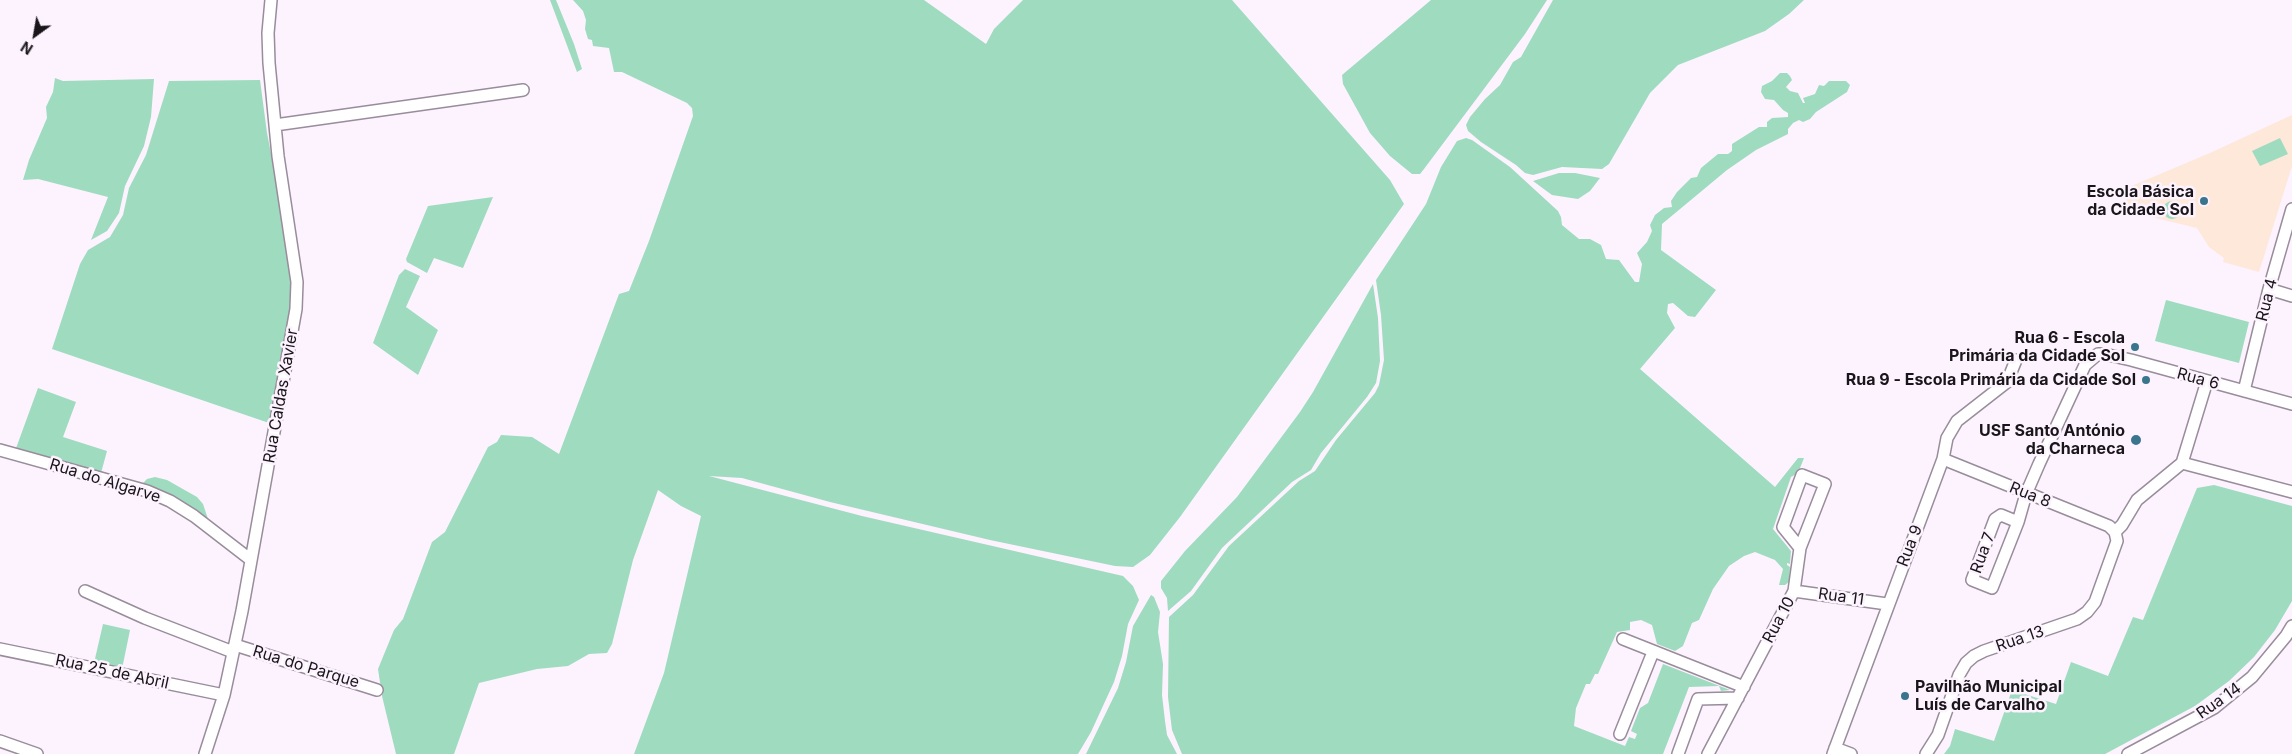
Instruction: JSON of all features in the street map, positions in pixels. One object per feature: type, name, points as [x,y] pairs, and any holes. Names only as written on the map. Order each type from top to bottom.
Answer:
[{"type":"street","name":"Rua Caldas Xavier","points":[[205,754],[224,695],[234,648],[296,309],[297,282],[275,125],[268,33],[271,0]]},
{"type":"street","points":[[275,125],[523,90]]},
{"type":"street","name":"Rua 4","points":[[2244,392],[2269,289],[2292,209]]},
{"type":"street","points":[[2269,289],[2292,296]]},
{"type":"street","name":"Rua 6","points":[[2104,354],[2292,404]]},
{"type":"street","name":"Rua 7","points":[[2018,522],[2001,515],[1995,519],[1972,580],[1992,588],[2018,522],[2026,494],[2085,365],[2092,358],[2104,354]]},
{"type":"street","name":"Rua 9","points":[[1834,751],[1943,459],[1947,438],[1957,421],[2007,382],[2016,360]]},
{"type":"street","points":[[2115,532],[2122,525],[2137,500],[2182,463],[2207,382]]},
{"type":"street","name":"Rua do Algarve","points":[[0,450],[139,489],[170,501],[194,516],[251,560]]},
{"type":"street","name":"Rua 8","points":[[1943,459],[2108,526],[2115,532]]},
{"type":"street","points":[[2182,463],[2292,492]]},
{"type":"street","name":"Rua 10","points":[[1708,754],[1794,591],[1800,548],[1825,484],[1802,475],[1783,527],[1800,548]]},
{"type":"street","name":"Rua 13","points":[[1926,754],[1938,735],[1958,675],[1974,656],[2077,619],[2087,612],[2095,602],[2117,541],[2115,532]]},
{"type":"street","name":"Rua do Parque","points":[[85,591],[145,618],[234,648],[377,690]]},
{"type":"street","name":"Rua 11","points":[[1794,591],[1888,604]]},
{"type":"street","name":"Rua 14","points":[[2128,754],[2214,708],[2252,677],[2292,626]]},
{"type":"street","points":[[1623,639],[1744,687]]},
{"type":"street","name":"Rua 25 de Abril","points":[[0,649],[224,695]]},
{"type":"street","points":[[1620,734],[1653,652]]},
{"type":"street","points":[[1678,754],[1698,699],[1738,698]]},
{"type":"street","points":[[0,741],[37,754]]},
{"type":"street","points":[[1834,751],[1851,754]]},
{"type":"shaded area","name":"Escola Básica da Cidade Sol","points":[[2292,115],[2292,166],[2259,272],[2223,262],[2224,258],[2209,247],[2197,228],[2131,212],[2122,190],[2210,153]]},
{"type":"green space","points":[[550,0],[556,0],[574,44],[582,69],[577,72]]},
{"type":"green space","points":[[573,0],[924,0],[986,44],[994,29],[1023,0],[1232,0],[1390,180],[1404,204],[1180,517],[1150,555],[1133,567],[1115,566],[990,540],[830,502],[742,478],[709,476],[862,516],[1123,576],[1133,586],[1139,600],[1128,624],[1122,656],[1114,682],[1091,732],[1078,754],[634,754],[664,673],[701,516],[681,506],[658,490],[633,560],[612,644],[607,653],[589,654],[568,666],[537,669],[479,683],[454,754],[396,754],[382,696],[378,669],[394,630],[403,619],[432,542],[445,532],[488,447],[497,442],[501,435],[532,437],[559,454],[619,294],[629,291],[649,241],[693,116],[692,108],[687,103],[622,72],[614,72],[609,48],[593,46],[592,40],[588,39],[585,29],[586,20],[583,11]]},
{"type":"green space","points":[[1431,0],[1547,0],[1525,34],[1424,169],[1420,174],[1412,174],[1390,156],[1370,133],[1343,84],[1342,75]]},
{"type":"green space","points":[[1553,0],[1804,0],[1789,14],[1765,31],[1678,65],[1650,93],[1609,164],[1602,169],[1562,167],[1533,175],[1525,173],[1481,142],[1468,131],[1466,125],[1485,99],[1500,85],[1513,62],[1521,57]]},
{"type":"green space","points":[[1780,73],[1787,73],[1790,76],[1792,80],[1786,87],[1790,91],[1798,93],[1803,103],[1805,103],[1803,98],[1815,94],[1819,85],[1824,86],[1829,81],[1846,81],[1850,85],[1847,92],[1816,112],[1810,119],[1803,122],[1799,120],[1793,123],[1788,129],[1788,134],[1756,150],[1727,170],[1662,224],[1661,250],[1716,290],[1695,317],[1688,316],[1673,303],[1668,304],[1667,313],[1675,328],[1640,369],[1775,487],[1798,458],[1804,458],[1798,473],[1791,477],[1773,529],[1791,551],[1790,564],[1787,563],[1790,567],[1789,582],[1785,585],[1779,585],[1783,569],[1775,560],[1755,552],[1744,556],[1729,566],[1713,589],[1699,620],[1692,623],[1683,646],[1675,651],[1657,644],[1652,625],[1641,620],[1630,622],[1630,630],[1617,632],[1598,674],[1595,674],[1590,684],[1586,684],[1576,708],[1574,726],[1625,746],[1629,737],[1635,739],[1637,734],[1631,731],[1640,708],[1648,703],[1663,664],[1730,690],[1721,691],[1719,686],[1689,687],[1663,754],[1182,754],[1172,730],[1168,697],[1169,617],[1193,595],[1229,546],[1299,481],[1315,471],[1336,440],[1375,393],[1379,385],[1384,360],[1376,280],[1426,204],[1441,167],[1457,141],[1466,138],[1472,140],[1510,167],[1558,211],[1562,225],[1579,239],[1590,239],[1601,245],[1606,259],[1619,260],[1635,282],[1639,282],[1642,264],[1637,253],[1647,242],[1652,231],[1650,225],[1655,215],[1664,208],[1672,207],[1671,201],[1677,192],[1691,178],[1697,177],[1701,168],[1718,154],[1728,154],[1732,151],[1732,144],[1759,127],[1767,127],[1767,122],[1772,118],[1788,117],[1788,113],[1774,100],[1765,99],[1761,92],[1762,86],[1772,81]]},
{"type":"green space","points":[[55,78],[63,81],[154,79],[151,117],[144,146],[125,186],[119,213],[107,231],[91,240],[108,197],[38,179],[23,180],[29,160],[47,118],[46,107],[53,92]]},
{"type":"green space","points":[[260,80],[267,133],[286,230],[292,294],[288,337],[272,424],[52,349],[80,264],[88,250],[110,237],[123,215],[129,188],[146,155],[169,81]]},
{"type":"green space","points":[[2280,138],[2288,154],[2260,166],[2252,151]]},
{"type":"green space","points":[[1559,173],[1575,173],[1600,178],[1590,191],[1578,199],[1552,195],[1533,181]]},
{"type":"green space","points":[[493,197],[463,268],[434,258],[427,273],[407,262],[406,259],[428,206]]},
{"type":"green space","points":[[2172,201],[2178,204],[2181,210],[2178,216],[2172,219],[2166,216],[2163,210],[2166,204]]},
{"type":"green space","points":[[405,269],[420,276],[406,307],[438,330],[418,375],[373,343],[399,275]]},
{"type":"green space","points":[[1373,284],[1378,318],[1380,361],[1376,383],[1367,397],[1321,453],[1311,470],[1292,482],[1222,548],[1191,591],[1168,611],[1167,598],[1161,588],[1161,581],[1185,551],[1237,497],[1300,412]]},
{"type":"green space","points":[[2166,300],[2249,322],[2239,363],[2155,341]]},
{"type":"green space","points":[[38,388],[76,402],[63,437],[107,451],[101,473],[15,451]]},
{"type":"green space","points":[[155,477],[167,480],[197,497],[203,504],[209,522],[141,485],[147,479]]},
{"type":"green space","points":[[2214,485],[2292,506],[2292,601],[2275,630],[2254,657],[2229,681],[2195,706],[2105,754],[1944,754],[1950,746],[1955,729],[1994,741],[2012,690],[2056,704],[2071,662],[2108,676],[2133,617],[2143,620],[2197,488]]},
{"type":"green space","points":[[1151,595],[1154,597],[1160,612],[1158,632],[1163,664],[1162,695],[1167,735],[1177,754],[1086,754],[1118,688],[1126,662],[1133,626]]},
{"type":"green space","points":[[103,624],[130,630],[122,669],[94,663]]},
{"type":"place","name":"Escola Básica da Cidade Sol","points":[[2204,201]]},
{"type":"place","name":"Rua 6 - Escola Primária da Cidade Sol","points":[[2135,347]]},
{"type":"place","name":"Rua 9 - Escola Primária da Cidade Sol","points":[[2146,380]]},
{"type":"place","name":"USF Santo António da Charneca","points":[[2136,440]]},
{"type":"place","name":"Pavilhão Municipal Luís de Carvalho","points":[[1905,696]]}]
